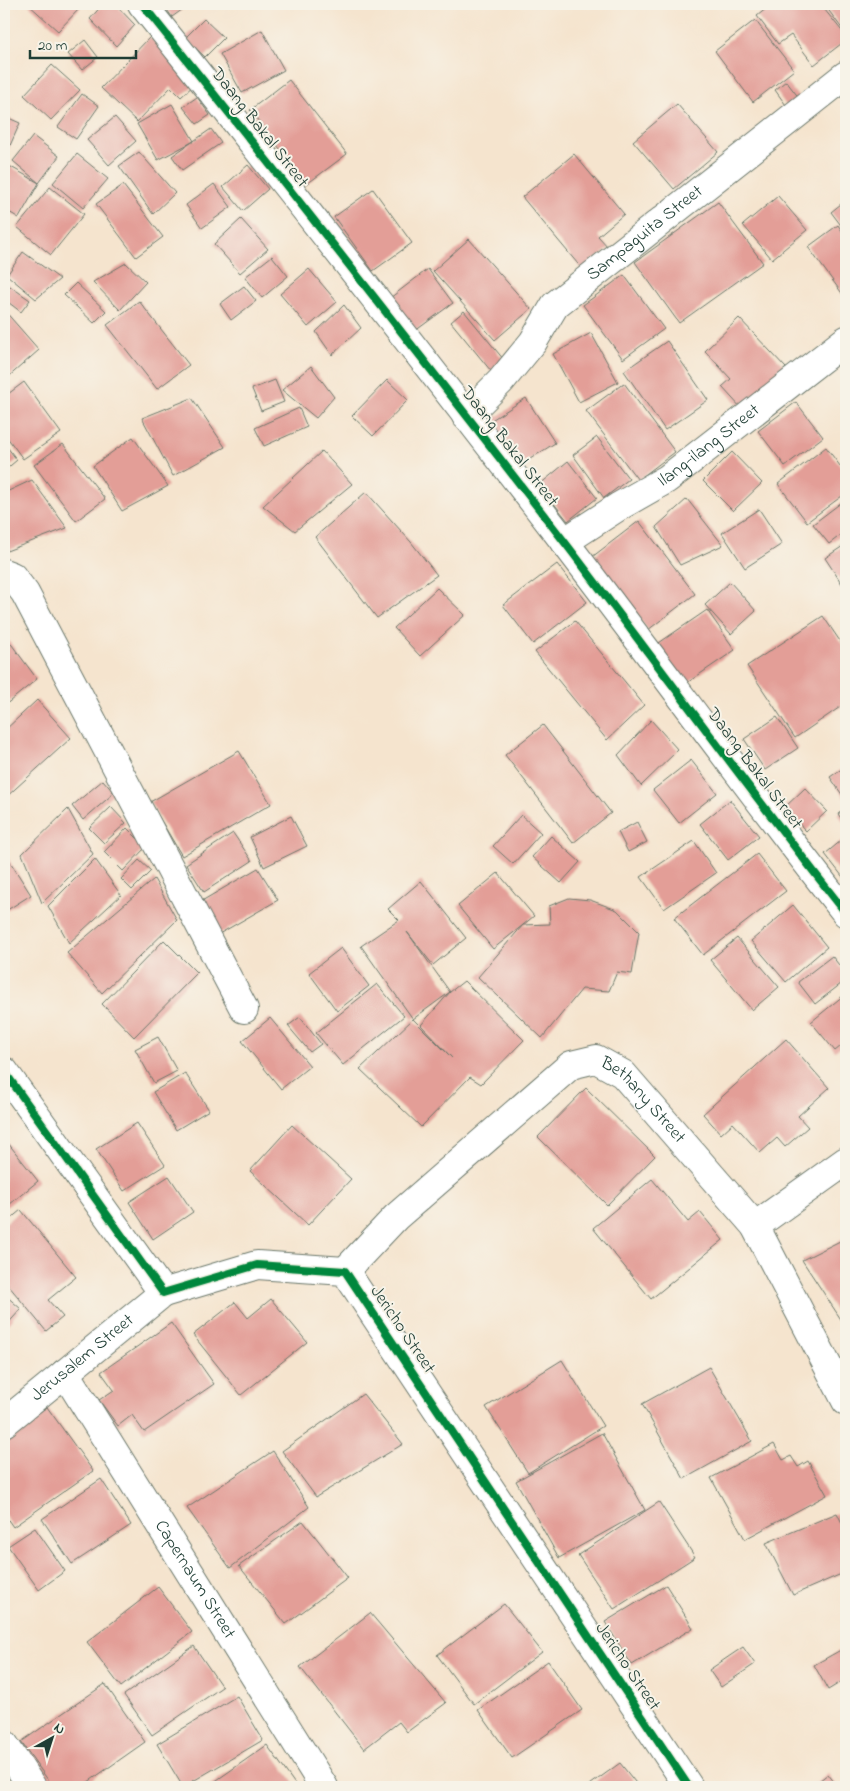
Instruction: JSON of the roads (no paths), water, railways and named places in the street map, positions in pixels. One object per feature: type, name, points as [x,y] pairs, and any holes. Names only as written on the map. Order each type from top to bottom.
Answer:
[{"type":"street","name":"Daang Bakal Street","points":[[142,4],[564,542],[773,821],[846,913]]},
{"type":"street","name":"Sampaguita Street","points":[[466,416],[501,381],[533,342],[556,304],[846,75]]},
{"type":"street","name":"Ilang-ilang Street","points":[[564,542],[618,507],[667,480],[846,340]]},
{"type":"street","points":[[4,573],[12,576],[26,593],[244,1009]]},
{"type":"street","name":"Bethany Street","points":[[345,1271],[396,1218],[570,1065],[596,1059],[623,1074],[755,1226],[846,1401]]},
{"type":"street","points":[[4,1073],[163,1293],[257,1265],[345,1271]]},
{"type":"street","points":[[755,1226],[846,1161]]},
{"type":"street","name":"Jericho Street","points":[[345,1271],[689,1787]]},
{"type":"street","name":"Jerusalem Street","points":[[4,1423],[163,1293]]},
{"type":"street","name":"Capernaum Street","points":[[65,1373],[324,1787]]},
{"type":"street","points":[[4,1744],[32,1787]]}]
